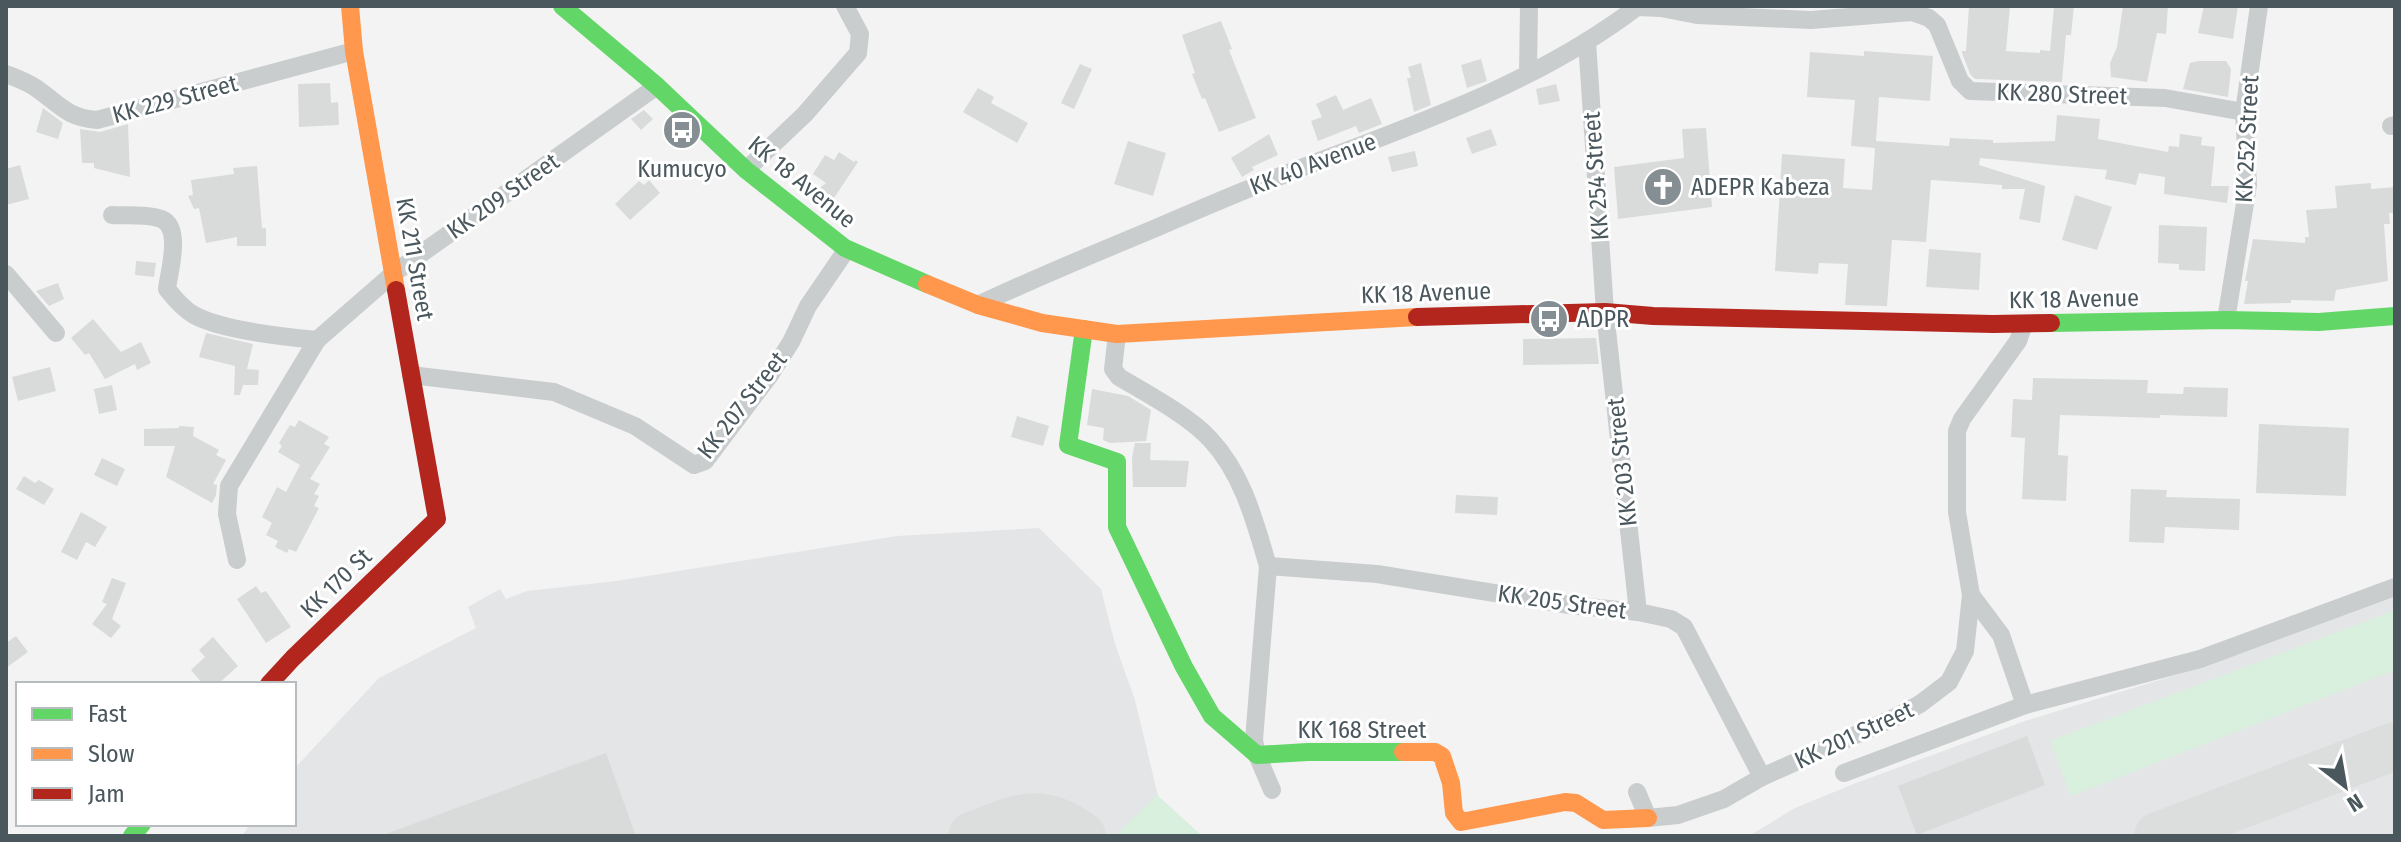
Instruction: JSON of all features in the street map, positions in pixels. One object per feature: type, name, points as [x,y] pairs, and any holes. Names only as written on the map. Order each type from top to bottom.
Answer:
[{"type":"main road","name":"KK 211 Street","points":[[350,6],[354,51],[437,519]]},
{"type":"main road","name":"KK 18 Avenue","points":[[562,6],[657,86],[746,170],[847,249],[978,305],[1042,323],[1117,334],[1391,318],[1605,312],[1653,316],[2024,324],[2226,320],[2319,322],[2395,316]]},
{"type":"main road","points":[[1084,329],[1068,445],[1117,462],[1117,527],[1184,667],[1212,716],[1257,755]]},
{"type":"main road","name":"KK 170 St","points":[[271,682],[437,519]]},
{"type":"main road","name":"KK 168 Street","points":[[1257,755],[1435,752],[1442,756],[1451,783],[1454,813],[1461,822],[1565,802],[1576,803],[1603,820],[1648,818]]},
{"type":"street","points":[[746,170],[805,114],[858,53],[860,34],[845,6]]},
{"type":"street","points":[[1528,73],[1529,6]]},
{"type":"street","name":"KK 40 Avenue","points":[[978,305],[1029,280],[1281,176],[1430,119],[1528,73],[1587,41],[1638,6]]},
{"type":"street","name":"KK 280 Street","points":[[1638,6],[1697,15],[1811,20],[1912,12],[1929,18],[1937,25],[1960,81],[1970,91],[2165,98],[2244,112]]},
{"type":"street","name":"KK 252 Street","points":[[2226,320],[2248,185],[2244,112],[2259,6]]},
{"type":"street","name":"KK 254 Street","points":[[1587,41],[1605,312]]},
{"type":"street","name":"KK 229 Street","points":[[6,74],[34,86],[80,119],[97,120],[354,51]]},
{"type":"street","name":"KK 209 Street","points":[[237,560],[227,514],[229,486],[317,340],[394,273],[657,86]]},
{"type":"street","points":[[112,215],[162,218],[170,225],[174,241],[167,289],[194,314],[212,322],[281,337],[317,340]]},
{"type":"street","name":"KK 207 Street","points":[[411,375],[554,392],[635,426],[694,465],[705,461],[770,375],[791,342],[808,306],[847,249]]},
{"type":"street","points":[[6,274],[56,333]]},
{"type":"street","name":"KK 203 Street","points":[[1605,312],[1638,612]]},
{"type":"street","name":"KK 201 Street","points":[[1648,818],[1678,815],[1724,799],[1762,777],[1898,716],[1949,682],[1965,651],[1971,595],[1957,512],[1957,431],[1962,419],[2018,341],[2024,324]]},
{"type":"street","points":[[1117,334],[1113,369],[1119,377],[1196,426],[1210,439],[1224,456],[1249,502],[1268,566],[1254,724],[1257,755],[1272,790]]},
{"type":"street","name":"KK 205 Street","points":[[1268,566],[1377,574],[1671,619],[1684,627],[1762,777]]},
{"type":"street","points":[[1844,773],[2025,705],[2200,659],[2395,587]]},
{"type":"street","points":[[1971,595],[2001,635],[2025,705]]},
{"type":"street","points":[[1637,792],[1648,818]]},
{"type":"shaded area","points":[[1039,528],[1101,589],[1115,644],[1135,700],[1158,796],[1202,836],[242,836],[249,826],[296,826],[296,767],[379,678],[476,628],[468,607],[500,589],[506,599],[527,591],[616,581],[897,536]]},
{"type":"shaded area","points":[[2395,597],[2395,836],[1749,836],[1795,808],[1856,783],[2025,721],[2199,668]]},
{"type":"green space","points":[[2395,610],[2395,670],[2071,796],[2050,741]]},
{"type":"green space","points":[[1158,796],[1202,836],[1115,836]]},
{"type":"building","points":[[1969,6],[2010,6],[2006,51],[2040,53],[2040,50],[2050,51],[2054,6],[2074,6],[2071,35],[2066,35],[2062,82],[1975,79],[1962,53],[1966,51]]},
{"type":"building","points":[[2123,6],[2168,6],[2166,34],[2157,33],[2147,82],[2111,77],[2110,63],[2117,47]]},
{"type":"building","points":[[2204,6],[2238,6],[2233,39],[2198,33]]},
{"type":"building","points":[[1221,21],[1256,118],[1219,132],[1192,74],[1195,73],[1182,35]]},
{"type":"building","points":[[1864,51],[1933,56],[1930,101],[1879,97],[1876,141],[1949,146],[1950,138],[1993,140],[1993,143],[2055,141],[2057,115],[2100,119],[2098,139],[2168,152],[2169,146],[2179,147],[2180,134],[2202,137],[2201,145],[2215,147],[2211,186],[2229,186],[2227,203],[2164,194],[2165,177],[2139,173],[2136,185],[2105,179],[2107,170],[1980,158],[1979,165],[2045,186],[2040,223],[2019,219],[2025,189],[1931,180],[1926,242],[1892,240],[1887,306],[1845,305],[1848,264],[1819,263],[1818,274],[1775,271],[1782,154],[1845,159],[1843,188],[1872,190],[1875,148],[1851,146],[1855,100],[1807,97],[1810,52],[1864,56]]},
{"type":"building","points":[[1481,59],[1487,81],[1467,88],[1461,65]]},
{"type":"building","points":[[2226,61],[2231,69],[2228,97],[2183,89],[2190,63]]},
{"type":"building","points":[[1421,63],[1431,105],[1414,112],[1407,78],[1411,78],[1408,67]]},
{"type":"building","points":[[1080,64],[1092,69],[1074,109],[1061,103]]},
{"type":"building","points":[[330,83],[331,103],[338,102],[339,125],[299,127],[298,84]]},
{"type":"building","points":[[1556,84],[1560,101],[1539,105],[1536,89]]},
{"type":"building","points":[[978,88],[994,97],[991,103],[1028,123],[1017,143],[963,112]]},
{"type":"building","points":[[1336,95],[1343,110],[1371,98],[1382,124],[1359,133],[1356,126],[1318,141],[1311,121],[1322,117],[1316,104]]},
{"type":"building","points":[[43,108],[63,123],[58,139],[36,132]]},
{"type":"building","points":[[644,110],[653,119],[641,130],[631,119]]},
{"type":"building","points":[[128,124],[130,177],[94,168],[94,163],[82,163],[80,129],[100,132]]},
{"type":"building","name":"ADEPR Kabeza","points":[[1706,128],[1712,207],[1618,219],[1614,167],[1684,158],[1682,129]]},
{"type":"building","points":[[1491,129],[1497,145],[1472,154],[1466,138]]},
{"type":"building","points":[[1269,134],[1278,155],[1252,167],[1254,170],[1242,177],[1231,158]]},
{"type":"building","points":[[1128,141],[1166,153],[1153,196],[1114,184]]},
{"type":"building","points":[[1415,151],[1418,166],[1392,172],[1388,157]]},
{"type":"building","points":[[839,152],[858,162],[830,204],[818,189],[826,183],[813,174],[825,155],[834,160]]},
{"type":"building","points":[[20,165],[29,199],[6,205],[6,169]]},
{"type":"building","points":[[257,166],[266,246],[237,246],[237,237],[206,243],[199,208],[194,209],[188,196],[193,195],[191,180],[234,174],[233,168]]},
{"type":"building","points":[[649,180],[660,193],[630,220],[615,204],[639,181],[644,185]]},
{"type":"building","points":[[2371,183],[2371,189],[2395,187],[2395,213],[2389,213],[2390,224],[2384,224],[2388,281],[2336,290],[2334,301],[2291,300],[2291,303],[2244,304],[2253,239],[2305,243],[2305,237],[2309,237],[2306,210],[2337,208],[2335,186]]},
{"type":"building","points":[[2075,195],[2112,207],[2097,250],[2062,240]]},
{"type":"building","points":[[2159,225],[2207,227],[2205,271],[2179,270],[2179,264],[2158,263]]},
{"type":"building","points":[[1929,249],[1981,253],[1979,290],[1926,287]]},
{"type":"building","points":[[136,261],[156,263],[154,277],[135,275]]},
{"type":"building","points":[[58,283],[64,299],[49,306],[36,291]]},
{"type":"building","points":[[93,319],[121,352],[141,342],[151,363],[137,370],[135,364],[105,379],[89,353],[85,355],[71,338]]},
{"type":"building","points":[[206,333],[253,344],[247,369],[259,370],[258,385],[243,385],[240,395],[234,395],[235,366],[199,357]]},
{"type":"building","points":[[1596,338],[1599,364],[1523,365],[1523,339]]},
{"type":"building","points":[[50,367],[56,391],[18,401],[12,377]]},
{"type":"building","points":[[2033,378],[2148,380],[2147,393],[2183,394],[2184,387],[2228,388],[2227,417],[2060,415],[2058,455],[2068,456],[2066,501],[2022,499],[2025,438],[2011,437],[2013,399],[2032,400]]},
{"type":"building","points":[[112,385],[117,410],[99,414],[94,389]]},
{"type":"building","points":[[1092,389],[1128,396],[1151,410],[1146,441],[1110,443],[1103,440],[1104,428],[1087,425]]},
{"type":"building","points":[[1017,416],[1049,426],[1043,446],[1011,437]]},
{"type":"building","points":[[299,420],[329,437],[324,444],[330,447],[310,479],[320,484],[314,494],[319,496],[314,506],[319,508],[296,552],[289,549],[287,553],[275,547],[278,541],[266,535],[272,523],[262,517],[277,487],[286,492],[300,465],[278,452],[282,446],[279,443],[290,425],[295,427]]},
{"type":"building","points":[[2259,424],[2349,428],[2346,496],[2256,493]]},
{"type":"building","points":[[194,427],[193,436],[219,450],[216,455],[226,460],[213,484],[217,485],[212,503],[166,477],[175,446],[144,446],[144,429]]},
{"type":"building","points":[[1135,443],[1151,443],[1150,460],[1189,461],[1186,487],[1133,487]]},
{"type":"building","points":[[102,458],[125,469],[117,486],[94,475]]},
{"type":"building","points":[[24,476],[54,489],[44,505],[16,489]]},
{"type":"building","points":[[2131,489],[2167,490],[2166,497],[2240,499],[2239,530],[2165,527],[2164,543],[2129,542]]},
{"type":"building","points":[[1456,495],[1498,497],[1497,515],[1455,513]]},
{"type":"building","points":[[81,512],[107,527],[95,547],[86,542],[77,560],[61,552]]},
{"type":"building","points":[[112,578],[126,583],[112,619],[121,626],[111,638],[92,624],[107,604],[102,602]]},
{"type":"building","points":[[256,586],[261,593],[266,591],[291,627],[266,643],[237,599]]},
{"type":"building","points":[[16,636],[28,652],[6,668],[6,643]]},
{"type":"building","points":[[213,637],[238,666],[220,682],[201,682],[191,670],[205,657],[199,650]]},
{"type":"building","points":[[2027,736],[2045,785],[1917,835],[1898,786]]},
{"type":"building","points":[[606,753],[636,836],[386,836],[386,834]]},
{"type":"taxiway","points":[[2158,836],[2395,746]]},
{"type":"taxiway","points":[[972,836],[1015,820],[1040,817],[1067,826],[1082,836]]},
{"type":"traffic: fast","points":[[562,6],[657,86],[746,170],[845,248],[927,284]]},
{"type":"traffic: fast","points":[[2051,323],[2319,322],[2395,316]]},
{"type":"traffic: fast","points":[[1084,329],[1068,445],[1117,462],[1117,527],[1184,667],[1212,716],[1257,755],[1403,752]]},
{"type":"traffic: fast","points":[[132,836],[140,826]]},
{"type":"traffic: slow","points":[[350,6],[354,51],[396,290]]},
{"type":"traffic: slow","points":[[927,284],[978,305],[1042,323],[1117,334],[1417,317]]},
{"type":"traffic: slow","points":[[1403,752],[1435,752],[1442,756],[1451,783],[1454,813],[1461,822],[1565,802],[1576,803],[1603,820],[1648,818]]},
{"type":"traffic: jam","points":[[271,682],[437,519],[396,290]]},
{"type":"traffic: jam","points":[[1417,317],[1605,312],[1653,316],[2051,323]]},
{"type":"place","name":"Kumucyo","points":[[682,130]]},
{"type":"place","name":"ADEPR Kabeza","points":[[1663,187]]},
{"type":"place","name":"ADPR","points":[[1549,319]]}]
